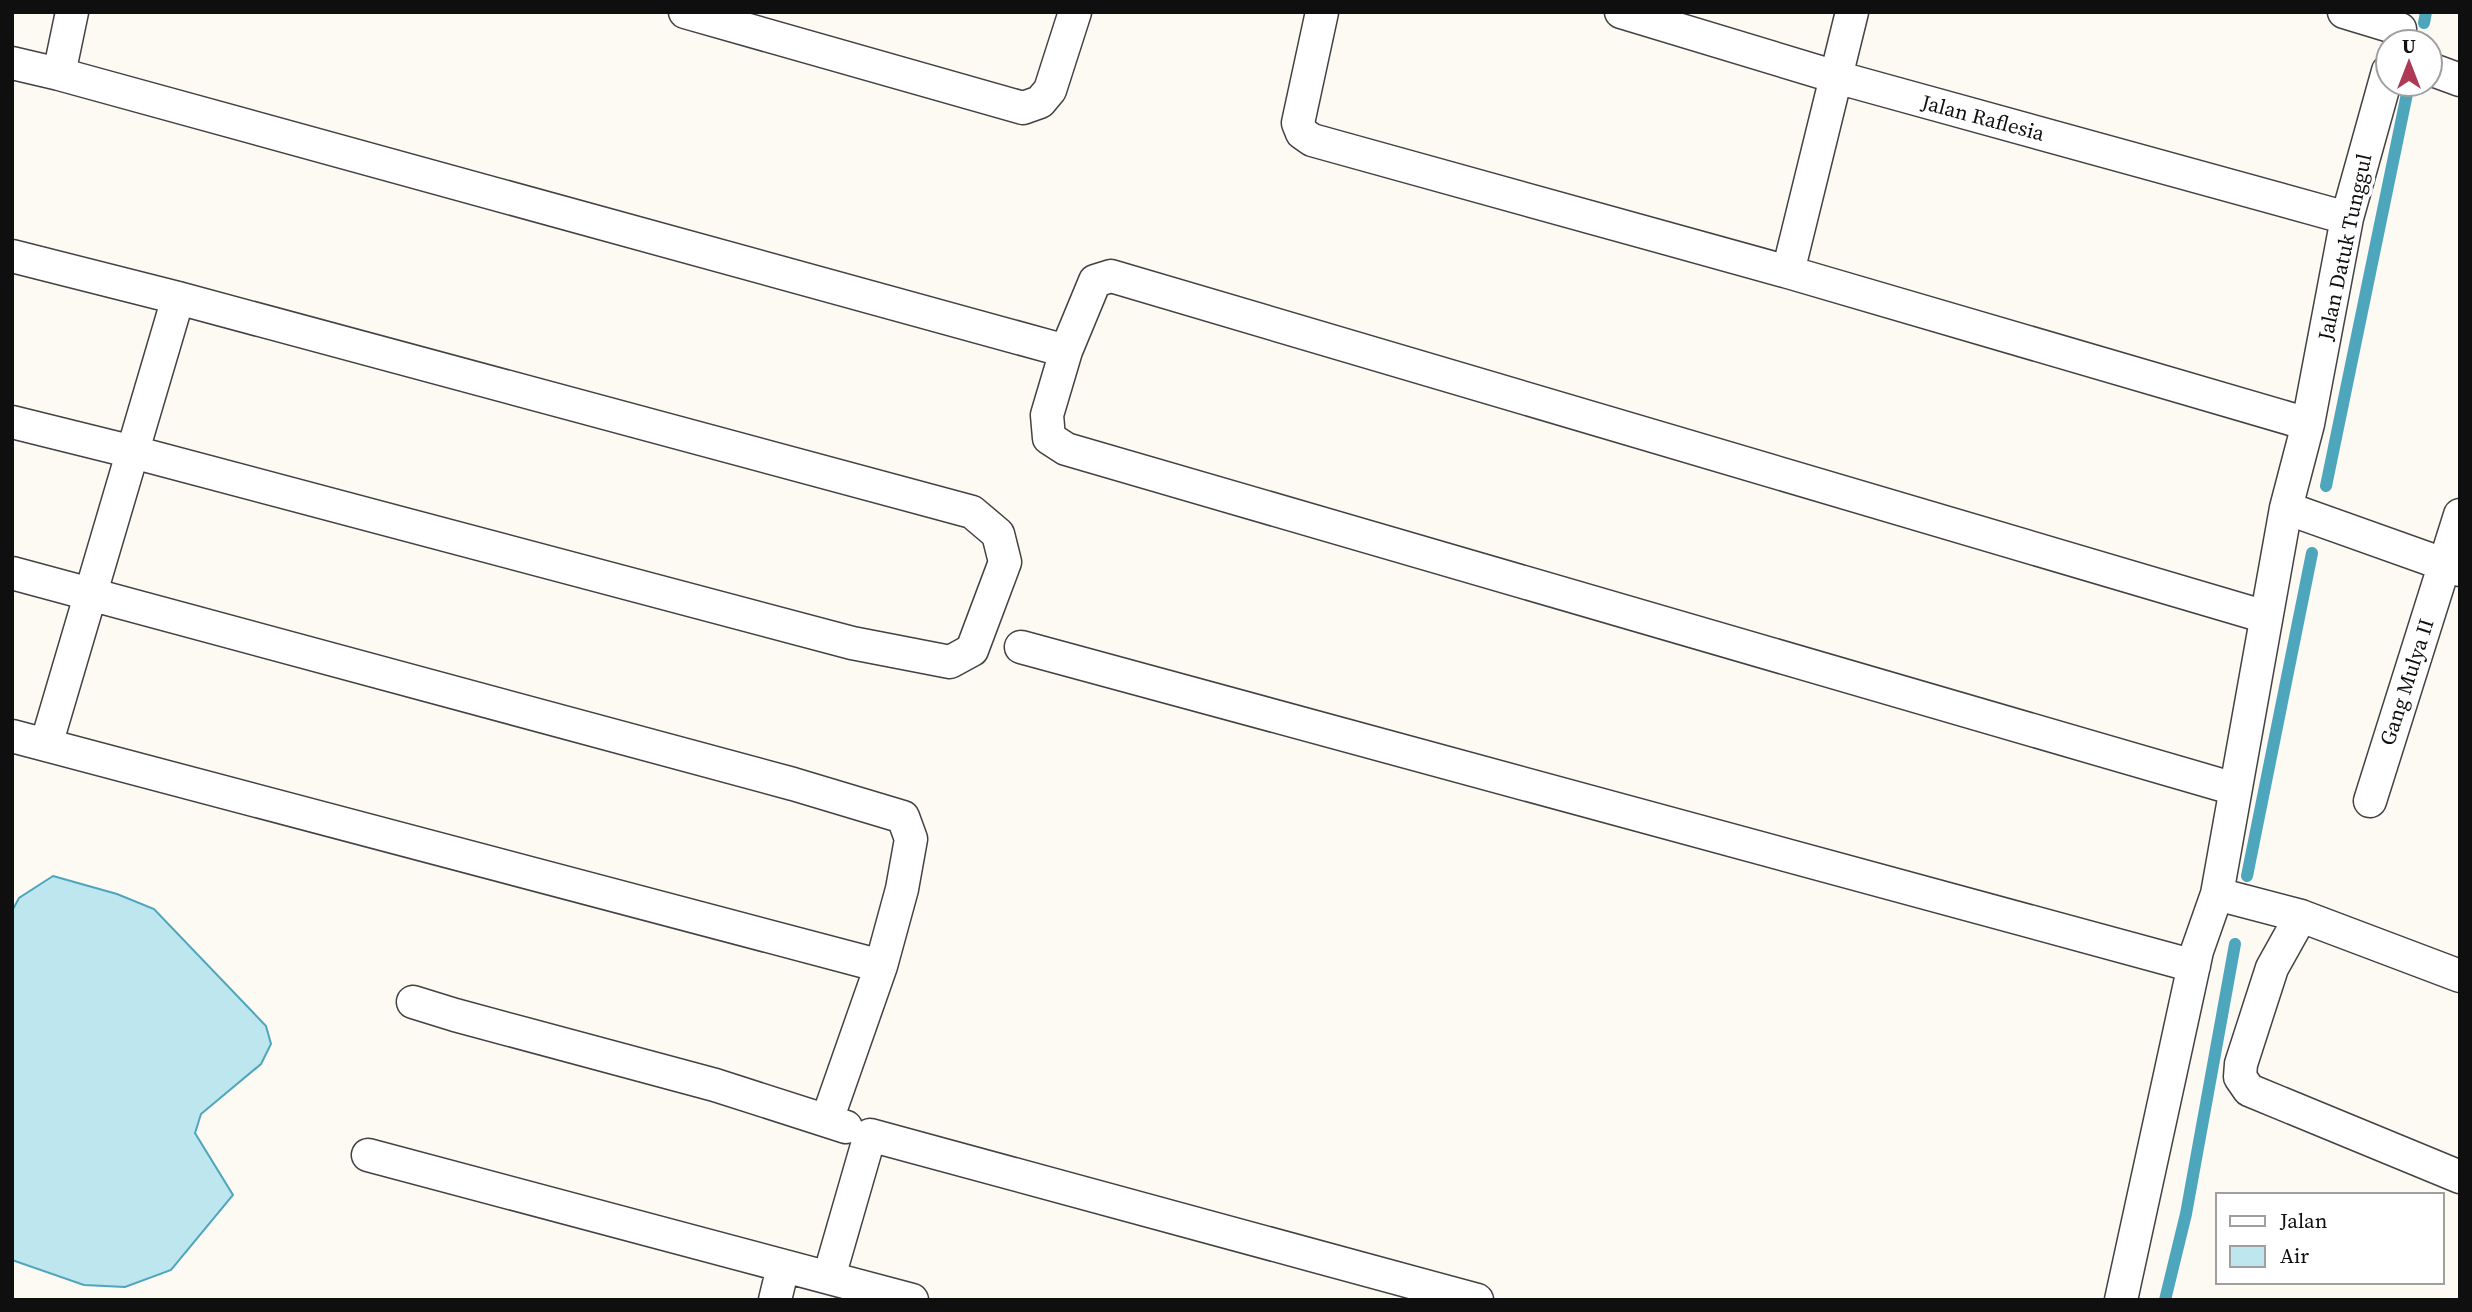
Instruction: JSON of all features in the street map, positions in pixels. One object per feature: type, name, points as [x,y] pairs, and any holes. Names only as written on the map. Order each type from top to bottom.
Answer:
[{"type":"street","points":[[59,74],[72,12]]},
{"type":"street","points":[[685,12],[1023,108],[1040,102],[1050,90],[1075,12]]},
{"type":"street","points":[[1322,12],[1298,123],[1302,132],[1312,140],[1788,272],[2308,424]]},
{"type":"street","name":"Jalan Raflesia","points":[[1621,12],[1836,77],[2347,218]]},
{"type":"street","points":[[1788,272],[1852,12]]},
{"type":"street","points":[[2344,12],[2400,28]]},
{"type":"street","points":[[12,63],[1066,351]]},
{"type":"street","name":"Jalan Datuk Tunggul","points":[[2121,1300],[2197,951],[2217,894],[2286,508],[2308,424],[2347,218],[2380,98]]},
{"type":"street","points":[[12,256],[178,298],[972,512],[998,534],[1005,562],[972,650],[950,662],[852,643],[12,422]]},
{"type":"street","points":[[2235,789],[1066,449],[1049,438],[1047,415],[1066,351],[1095,281],[1111,276],[2266,617]]},
{"type":"street","points":[[46,745],[178,298]]},
{"type":"street","points":[[2286,508],[2452,567]]},
{"type":"street","name":"Gang Mulya II","points":[[2370,801],[2452,567],[2460,515]]},
{"type":"street","points":[[12,573],[903,817],[911,839],[902,889],[881,966],[827,1120]]},
{"type":"street","points":[[1021,647],[2194,966]]},
{"type":"street","points":[[12,736],[881,966]]},
{"type":"street","points":[[2217,894],[2301,916],[2460,976]]},
{"type":"street","points":[[2301,916],[2272,968],[2241,1064],[2240,1077],[2249,1090],[2460,1177]]},
{"type":"street","points":[[413,1002],[455,1016],[715,1085],[870,1135],[1478,1300]]},
{"type":"street","points":[[830,1277],[870,1135]]},
{"type":"street","points":[[368,1155],[912,1300]]},
{"type":"street","points":[[775,1300],[783,1267]]},
{"type":"water","points":[[53,876],[117,894],[154,909],[266,1026],[271,1044],[261,1064],[201,1114],[195,1133],[233,1195],[171,1270],[125,1287],[84,1285],[12,1260],[12,911],[19,898]]},
{"type":"waterway","points":[[2424,23],[2426,12]]},
{"type":"waterway","points":[[2326,486],[2406,98]]},
{"type":"waterway","points":[[2247,876],[2312,553]]},
{"type":"waterway","points":[[2165,1300],[2186,1214],[2235,944]]}]
